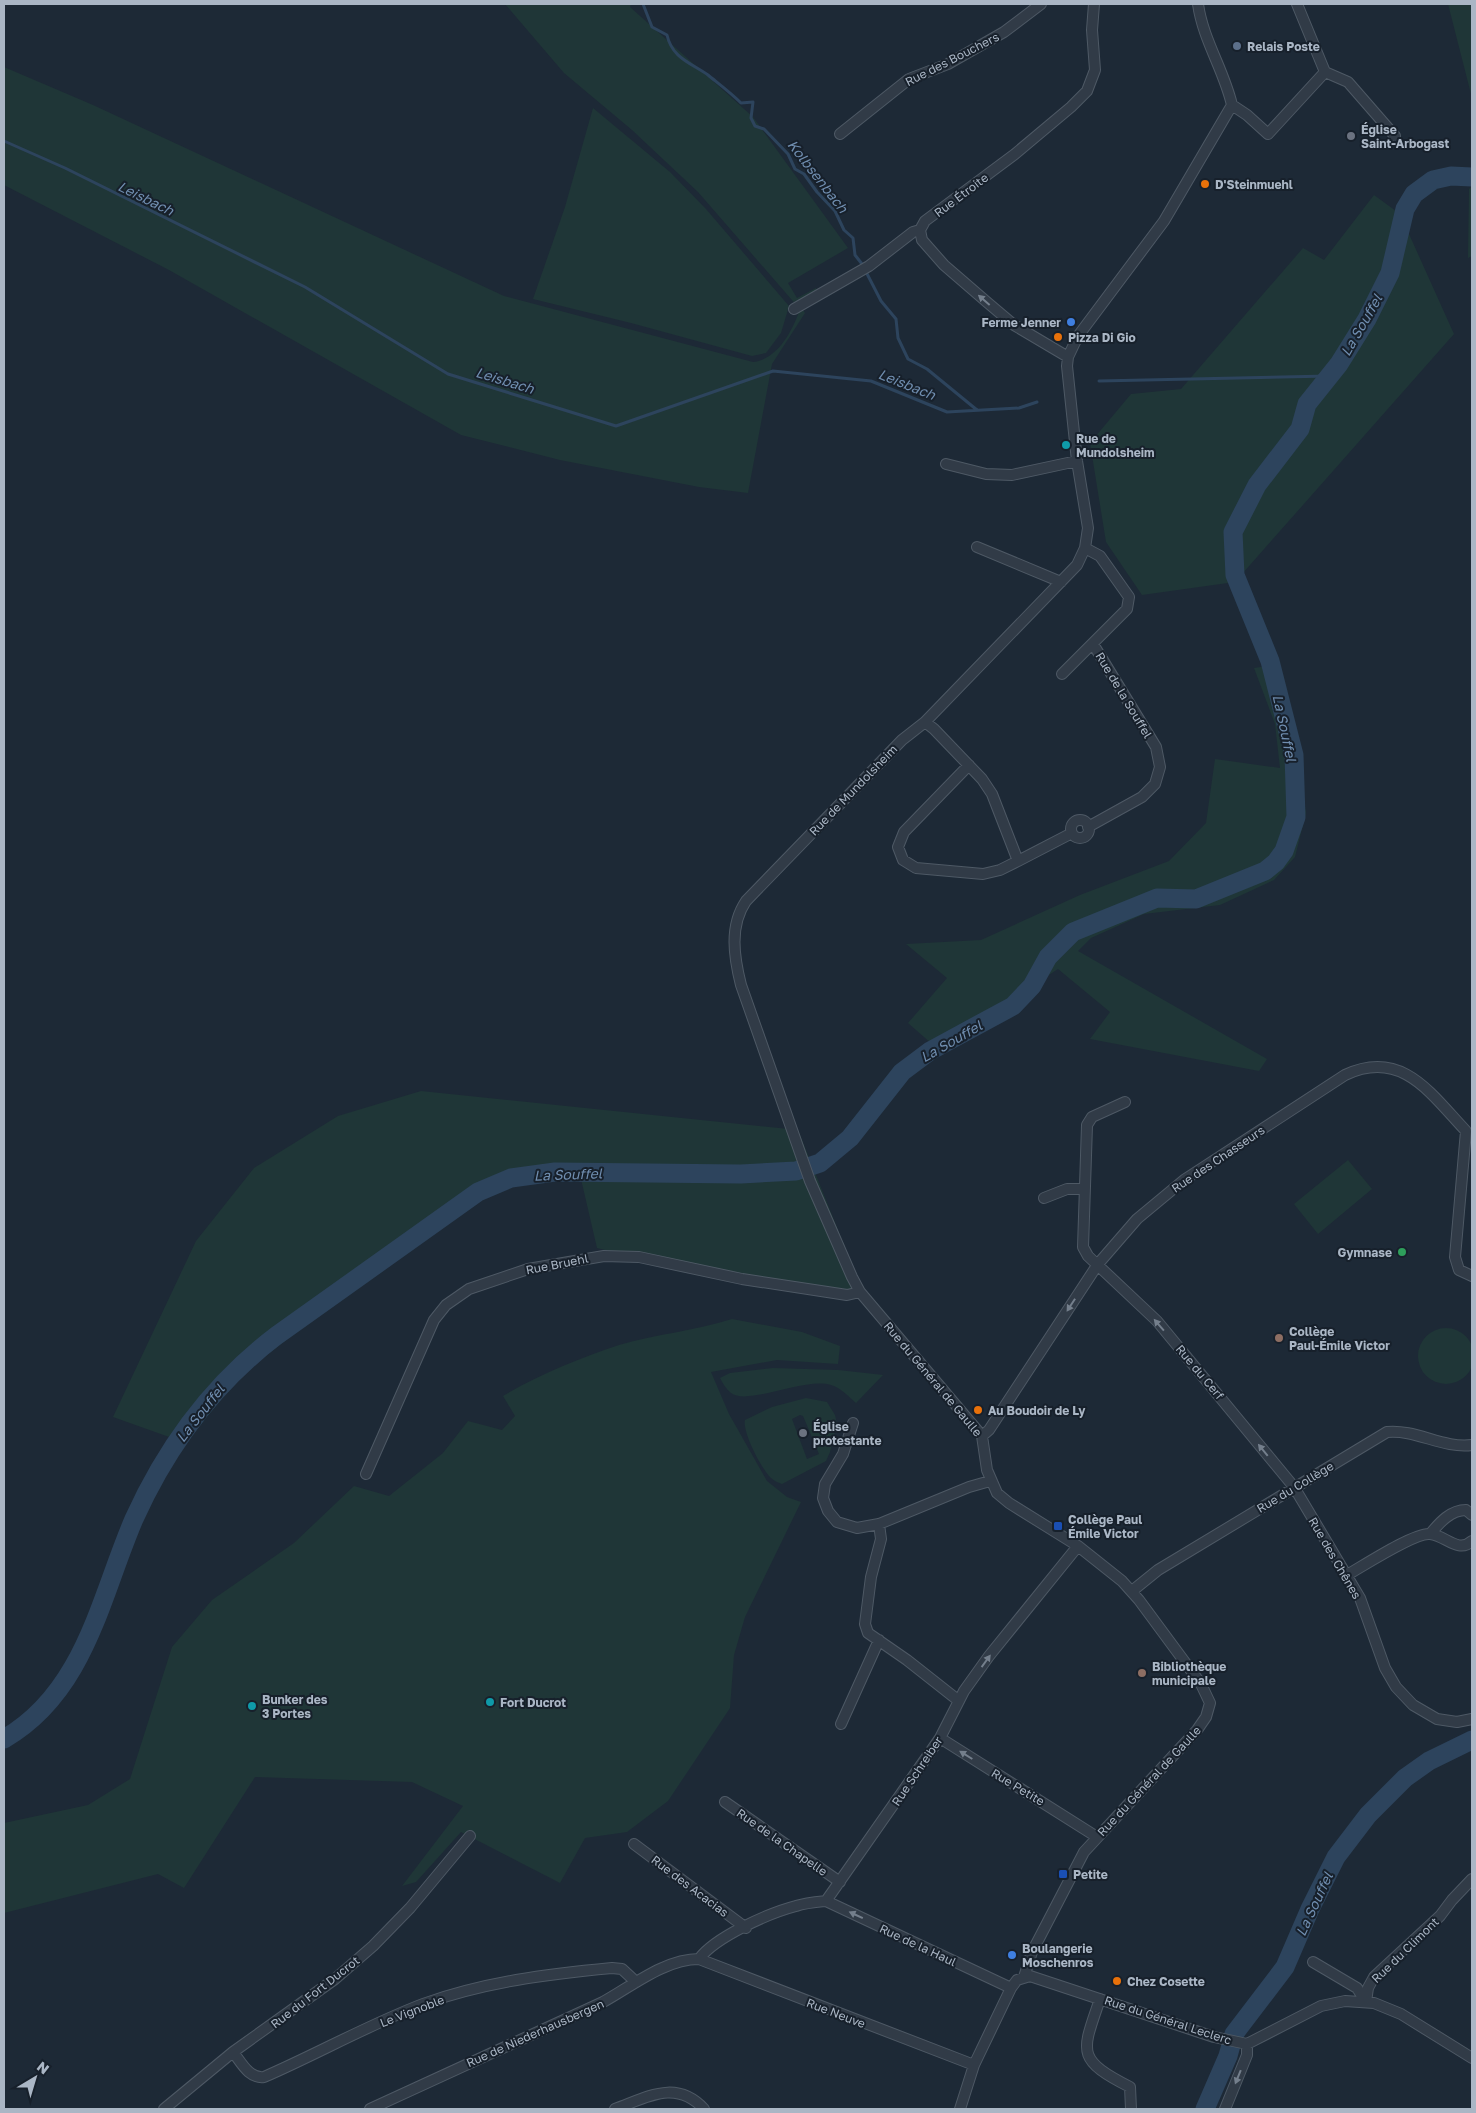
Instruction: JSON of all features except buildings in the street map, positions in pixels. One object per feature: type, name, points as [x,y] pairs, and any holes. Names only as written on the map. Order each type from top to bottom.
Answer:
[{"type":"street","name":"Rue des Bouchers","points":[[840,134],[909,79],[948,64],[1004,32],[1041,4]]},
{"type":"street","name":"Rue Étroite","points":[[794,309],[865,268],[913,232],[920,230],[925,222],[1015,154],[1071,107],[1087,91],[1095,70],[1092,30],[1094,4]]},
{"type":"street","points":[[1198,4],[1204,34],[1229,89],[1232,105],[1248,114],[1268,134],[1325,72]]},
{"type":"street","points":[[1297,4],[1325,72],[1348,82],[1395,136]]},
{"type":"street","name":"Rue de Mundolsheim","points":[[810,1180],[741,985],[736,963],[734,938],[738,918],[746,901],[902,740],[925,722],[988,654],[1077,565],[1085,548],[1088,528],[1077,461],[1068,379],[1068,357],[1078,336],[1164,221],[1232,105]]},
{"type":"street","points":[[920,230],[922,240],[944,265],[988,303],[1014,325],[1068,357]]},
{"type":"street","points":[[946,464],[986,474],[1012,475],[1077,461]]},
{"type":"street","points":[[977,547],[1061,582]]},
{"type":"street","name":"Rue de la Souffel","points":[[1062,674],[1128,609],[1129,597],[1100,556],[1085,548]]},
{"type":"street","name":"Rue de la Souffel","points":[[1018,861],[1072,833],[1072,825],[1077,821],[1084,821],[1088,827],[1142,797],[1155,784],[1160,767],[1156,747],[1093,644]]},
{"type":"street","points":[[925,722],[934,728],[970,765],[982,779],[992,794],[1018,861],[1000,870],[983,874],[916,868],[903,860],[898,846],[904,832],[970,765]]},
{"type":"street","name":"Rue des Chasseurs","points":[[982,1436],[989,1430],[1098,1264],[1137,1219],[1184,1180],[1345,1075],[1362,1067],[1379,1066],[1395,1070],[1411,1078],[1430,1092],[1469,1130]]},
{"type":"street","name":"Rue du Cerf","points":[[1125,1102],[1092,1117],[1087,1125],[1083,1247],[1088,1256],[1157,1321],[1294,1487]]},
{"type":"street","points":[[1469,1130],[1455,1257],[1460,1270],[1472,1276]]},
{"type":"street","name":"Rue du Général de Gaulle","points":[[810,1180],[860,1292],[982,1436],[990,1481],[997,1493],[1009,1503],[1078,1546],[1132,1591],[1208,1694],[1209,1710],[1197,1730],[1097,1837],[1075,1867],[1032,1952],[1024,1977]]},
{"type":"street","points":[[1044,1198],[1067,1190],[1084,1189]]},
{"type":"street","name":"Rue Bruehl","points":[[366,1474],[434,1320],[446,1305],[469,1289],[528,1268],[604,1256],[639,1257],[742,1279],[847,1295],[860,1292]]},
{"type":"street","points":[[853,1423],[843,1454],[826,1484],[824,1498],[828,1511],[837,1522],[857,1528],[879,1524],[969,1487],[990,1481]]},
{"type":"street","name":"Rue du Collège","points":[[1132,1591],[1158,1570],[1387,1432],[1399,1431],[1458,1446],[1472,1444]]},
{"type":"street","name":"Rue des Chênes","points":[[1294,1487],[1360,1598],[1385,1668],[1406,1698],[1419,1710],[1437,1718],[1457,1722],[1472,1719]]},
{"type":"street","points":[[1430,1534],[1440,1522],[1459,1510],[1466,1510],[1472,1515]]},
{"type":"street","points":[[879,1524],[881,1539],[871,1577],[865,1624],[868,1633],[959,1701]]},
{"type":"street","points":[[1347,1575],[1417,1536],[1430,1534],[1459,1546],[1467,1546],[1472,1541]]},
{"type":"street","name":"Rue Schreiber","points":[[826,1901],[940,1738],[959,1701],[990,1656],[1078,1546]]},
{"type":"street","points":[[841,1724],[879,1640]]},
{"type":"street","name":"Rue Petite","points":[[940,1738],[1097,1837]]},
{"type":"street","name":"Rue de la Chapelle","points":[[725,1802],[840,1882]]},
{"type":"street","name":"Rue du Fort Ducrot","points":[[164,2109],[233,2052],[323,1989],[373,1946],[410,1908],[470,1836]]},
{"type":"street","name":"Rue des Acacias","points":[[634,1844],[746,1928]]},
{"type":"street","name":"Rue du Climont","points":[[1366,2002],[1368,1988],[1374,1977],[1440,1916],[1472,1879]]},
{"type":"street","points":[[699,1959],[707,1948],[746,1928],[796,1906],[826,1901]]},
{"type":"street","name":"Rue de la Haul","points":[[826,1901],[1011,1988]]},
{"type":"street","points":[[715,1944],[716,1966]]},
{"type":"street","name":"Rue de Niederhausbergen","points":[[370,2109],[603,2002],[636,1982],[684,1959],[699,1959]]},
{"type":"street","name":"Rue Neuve","points":[[699,1959],[974,2065]]},
{"type":"street","points":[[1313,1962],[1357,1988],[1366,2002]]},
{"type":"street","name":"Le Vignoble","points":[[233,2052],[253,2076],[264,2077],[423,2004],[482,1987],[541,1975],[612,1968],[622,1969],[636,1982]]},
{"type":"street","points":[[960,2109],[974,2065],[1011,1988],[1017,1980],[1024,1977]]},
{"type":"street","name":"Rue du Général Leclerc","points":[[1024,1977],[1043,1979],[1224,2039],[1243,2043],[1321,2006],[1345,2001],[1366,2002],[1401,2014],[1472,2058]]},
{"type":"street","points":[[1100,1998],[1086,2040],[1086,2051],[1091,2061],[1103,2073],[1130,2087],[1131,2109]]},
{"type":"street","points":[[1225,2109],[1247,2055],[1243,2043]]},
{"type":"street","points":[[616,2109],[664,2092],[690,2097],[704,2109]]},
{"type":"green space","points":[[505,4],[631,4],[630,7],[753,117],[848,248],[788,283],[797,298],[816,288],[819,294],[798,307],[698,192],[632,130],[564,73]]},
{"type":"green space","points":[[1448,4],[1472,4],[1472,98]]},
{"type":"green space","points":[[4,67],[93,105],[504,296],[753,362],[762,360],[778,349],[794,324],[801,307],[805,313],[772,364],[748,493],[699,487],[560,460],[461,435],[169,270],[4,185]]},
{"type":"green space","points":[[593,108],[670,172],[706,209],[789,306],[781,333],[766,353],[752,356],[533,299],[565,207]]},
{"type":"green space","points":[[1472,186],[1472,256],[1468,258],[1469,189]]},
{"type":"green space","points":[[1374,195],[1400,214],[1454,334],[1235,582],[1142,595],[1106,542],[1090,443],[1131,394],[1181,389],[1303,248],[1324,260]]},
{"type":"green space","points":[[1267,666],[1292,715],[1306,813],[1295,857],[1274,880],[1220,905],[1144,914],[1091,938],[1078,951],[1267,1059],[1259,1071],[1090,1039],[1110,1012],[1058,969],[981,1020],[932,1044],[908,1023],[947,978],[906,944],[981,940],[1080,895],[1169,861],[1206,823],[1215,759],[1280,768],[1275,724],[1254,668]]},
{"type":"green space","points":[[421,1091],[798,1130],[862,1290],[806,1293],[689,1271],[597,1248],[581,1179],[484,1186],[240,1376],[186,1443],[113,1417],[196,1241],[254,1168],[338,1116]]},
{"type":"green space","points":[[1348,1160],[1372,1189],[1318,1234],[1294,1204]]},
{"type":"green space","points":[[732,1319],[802,1332],[840,1346],[838,1364],[777,1360],[711,1372],[729,1414],[767,1481],[787,1497],[801,1502],[745,1617],[734,1655],[730,1708],[668,1801],[627,1832],[585,1838],[560,1883],[461,1832],[416,1882],[402,1886],[463,1806],[412,1782],[255,1777],[184,1888],[158,1874],[4,1913],[4,1823],[88,1805],[130,1779],[172,1647],[212,1600],[294,1543],[354,1486],[389,1496],[443,1453],[468,1421],[502,1430],[515,1416],[503,1396],[516,1388],[560,1368],[619,1345],[704,1327]]},
{"type":"green space","points":[[1446,1328],[1457,1330],[1466,1336],[1472,1345],[1474,1356],[1472,1367],[1466,1376],[1457,1382],[1446,1384],[1435,1382],[1426,1376],[1420,1367],[1418,1356],[1420,1345],[1426,1336],[1435,1330]]},
{"type":"green space","points":[[773,1368],[838,1370],[883,1375],[856,1403],[838,1388],[820,1384],[750,1396],[739,1396],[731,1393],[720,1378],[730,1373]]},
{"type":"green space","points":[[806,1398],[827,1402],[835,1415],[837,1424],[826,1461],[782,1484],[776,1482],[767,1474],[750,1442],[745,1426],[745,1420],[772,1407]],"holes":[[[800,1415],[803,1416],[819,1454],[807,1459],[792,1419]]]},
{"type":"waterway","name":"Kolbsenbach","points":[[643,4],[652,27],[667,35],[678,55],[708,75],[741,103],[753,102],[751,118],[755,126],[764,129],[788,154],[795,169],[804,174],[817,192],[835,211],[844,230],[853,238],[855,255],[862,264],[881,301],[896,319],[898,338],[908,359],[927,369],[977,410]]},
{"type":"waterway","name":"Leisbach","points":[[4,141],[65,168],[305,287],[448,374],[616,426],[773,371],[871,381],[947,412],[1019,408],[1037,402]]},
{"type":"waterway","name":"La Souffel","points":[[4,1739],[31,1719],[54,1696],[72,1670],[87,1641],[134,1519],[147,1492],[177,1442],[212,1396],[253,1355],[276,1336],[478,1192],[511,1178],[555,1172],[741,1174],[796,1171],[820,1163],[850,1138],[902,1072],[930,1051],[1013,1006],[1032,986],[1048,957],[1073,932],[1157,898],[1196,899],[1265,871],[1276,862],[1284,851],[1296,817],[1294,755],[1270,661],[1235,575],[1233,532],[1257,485],[1300,429],[1307,404],[1339,364],[1367,319],[1390,273],[1405,209],[1414,194],[1433,180],[1451,176],[1472,177]]},
{"type":"waterway","name":"Leisbach","points":[[1099,381],[1329,376]]},
{"type":"waterway","name":"La Souffel","points":[[1205,2109],[1228,2056],[1234,2034],[1285,1967],[1310,1909],[1336,1857],[1368,1815],[1405,1778],[1429,1761],[1472,1740]]},
{"type":"place","name":"Relais Poste","points":[[1237,46]]},
{"type":"place","name":"Église Saint-Arbogast","points":[[1351,136]]},
{"type":"place","name":"D'Steinmuehl","points":[[1205,184]]},
{"type":"place","name":"Ferme Jenner","points":[[1071,322]]},
{"type":"place","name":"Pizza Di Gio","points":[[1058,337]]},
{"type":"place","name":"Rue de Mundolsheim","points":[[1066,445]]},
{"type":"place","name":"Gymnase","points":[[1402,1252]]},
{"type":"place","name":"Collège Paul-Émile Victor","points":[[1279,1338]]},
{"type":"place","name":"Au Boudoir de Ly","points":[[978,1410]]},
{"type":"place","name":"Église protestante","points":[[803,1433]]},
{"type":"place","name":"Collège Paul Émile Victor","points":[[1058,1526]]},
{"type":"place","name":"Bibliothèque municipale","points":[[1142,1673]]},
{"type":"place","name":"Fort Ducrot","points":[[490,1702]]},
{"type":"place","name":"Bunker des 3 Portes","points":[[252,1706]]},
{"type":"place","name":"Petite","points":[[1063,1874]]},
{"type":"place","name":"Boulangerie Moschenros","points":[[1012,1955]]},
{"type":"place","name":"Chez Cosette","points":[[1117,1981]]}]
